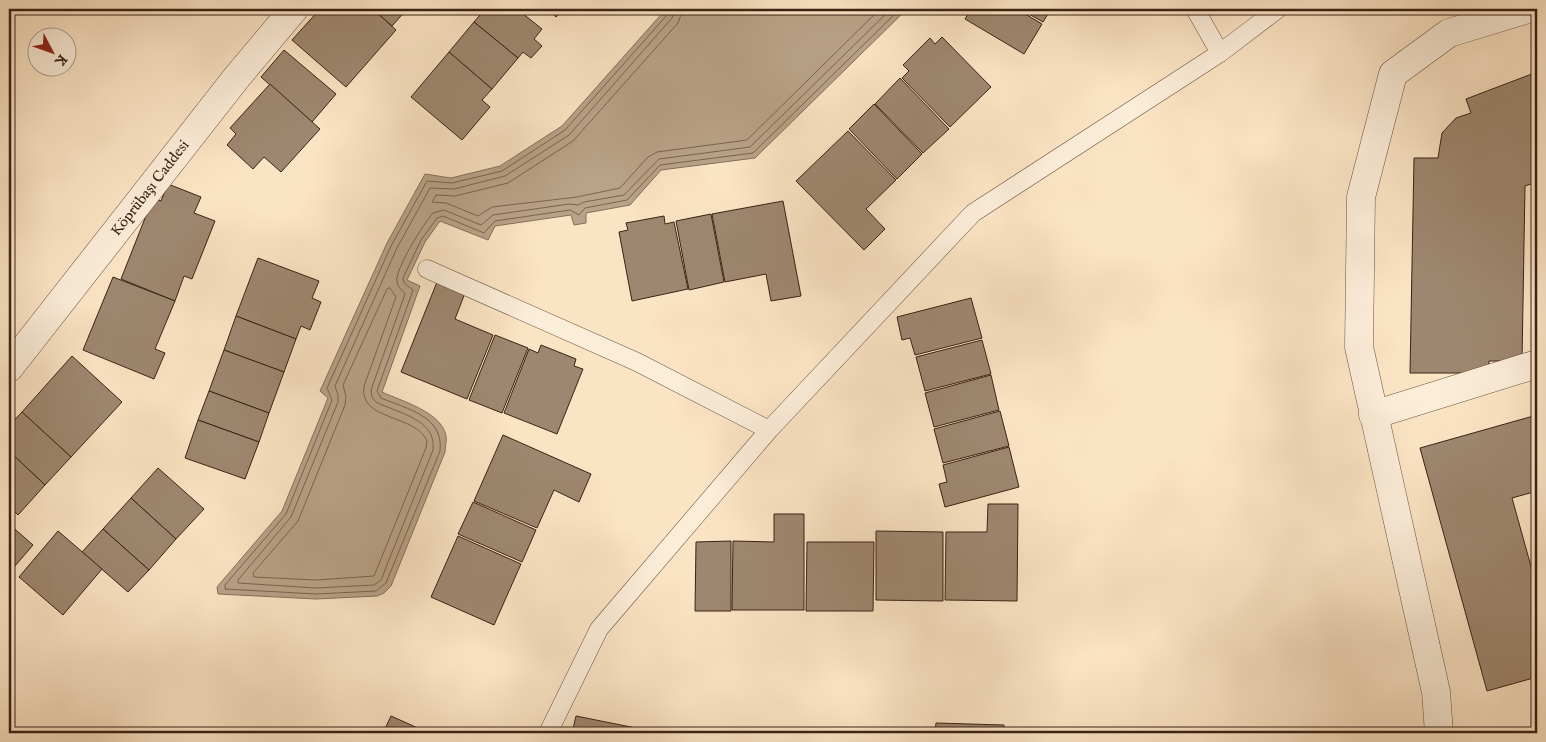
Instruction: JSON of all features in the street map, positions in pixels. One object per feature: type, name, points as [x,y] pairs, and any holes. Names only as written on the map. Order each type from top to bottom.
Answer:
[{"type":"street","name":"Köprübaşı Caddesi","points":[[9,368],[237,77],[294,9]]},
{"type":"street","points":[[1439,733],[1436,692],[1359,347],[1361,197],[1393,74],[1449,32],[1528,9]]},
{"type":"street","points":[[1373,414],[1537,364]]},
{"type":"lane","points":[[1195,9],[1220,53]]},
{"type":"lane","points":[[548,733],[599,630],[769,430],[973,212],[1220,53],[1278,9]]},
{"type":"lane","points":[[427,269],[637,362],[769,430]]},
{"type":"water","points":[[666,9],[907,9],[755,158],[661,170],[630,205],[586,213],[586,223],[574,225],[571,215],[495,226],[488,240],[440,221],[425,242],[407,280],[420,286],[382,392],[420,408],[437,420],[446,436],[445,452],[391,586],[384,593],[377,596],[316,599],[218,594],[217,587],[282,511],[328,398],[320,391],[387,243],[425,174],[451,178],[500,166],[562,126]]},
{"type":"building","points":[[320,9],[373,9],[396,30],[346,87],[292,40]]},
{"type":"building","points":[[373,9],[407,9],[392,26]]},
{"type":"building","points":[[485,9],[517,9],[542,29],[534,39],[542,46],[531,58],[523,52],[518,58],[474,22]]},
{"type":"building","points":[[547,9],[563,9],[556,17]]},
{"type":"building","points":[[971,9],[1017,9],[1042,24],[1024,54],[965,19]]},
{"type":"building","points":[[1020,9],[1051,9],[1043,22]]},
{"type":"building","points":[[474,22],[518,58],[492,89],[449,52]]},
{"type":"building","points":[[942,37],[991,87],[950,127],[902,78],[909,71],[903,65],[930,38],[935,44]]},
{"type":"building","points":[[284,50],[336,94],[312,122],[261,77]]},
{"type":"building","points":[[449,52],[492,89],[482,100],[490,107],[462,140],[411,97]]},
{"type":"building","points":[[1537,72],[1537,182],[1525,186],[1522,361],[1489,361],[1489,373],[1410,373],[1414,158],[1438,158],[1442,133],[1456,118],[1471,113],[1466,99]]},
{"type":"building","points":[[900,78],[949,129],[923,153],[875,104]]},
{"type":"building","points":[[270,84],[320,129],[281,172],[264,157],[253,169],[227,145],[236,134],[230,128]]},
{"type":"building","points":[[874,104],[922,154],[897,179],[849,129]]},
{"type":"building","points":[[848,131],[896,180],[866,209],[885,229],[864,250],[796,181]]},
{"type":"building","points":[[168,184],[201,197],[194,213],[215,221],[192,279],[184,276],[175,301],[121,279],[153,198],[161,201]]},
{"type":"building","points":[[783,201],[801,296],[771,301],[766,274],[725,282],[712,214]]},
{"type":"building","points":[[711,214],[724,282],[689,290],[676,221]]},
{"type":"building","points":[[664,216],[665,224],[674,222],[688,289],[632,301],[619,232],[628,230],[626,223]]},
{"type":"building","points":[[258,258],[319,281],[312,298],[321,302],[310,330],[301,326],[296,339],[236,316]]},
{"type":"building","points":[[113,277],[175,301],[155,349],[165,353],[154,379],[83,350]]},
{"type":"building","points":[[437,282],[465,293],[455,319],[493,335],[467,399],[401,372]]},
{"type":"building","points":[[971,298],[982,338],[915,355],[910,338],[902,340],[897,317]]},
{"type":"building","points":[[236,316],[296,339],[284,372],[224,350]]},
{"type":"building","points":[[495,335],[528,348],[502,413],[469,400]]},
{"type":"building","points":[[982,340],[991,374],[925,391],[916,357]]},
{"type":"building","points":[[541,345],[576,359],[574,366],[583,369],[557,434],[504,413],[529,349],[538,353]]},
{"type":"building","points":[[224,350],[284,372],[269,413],[209,391]]},
{"type":"building","points":[[72,356],[122,402],[71,457],[22,412]]},
{"type":"building","points":[[991,375],[999,410],[934,427],[925,393]]},
{"type":"building","points":[[209,391],[269,413],[259,442],[198,420]]},
{"type":"building","points":[[1000,411],[1009,446],[943,463],[934,429]]},
{"type":"building","points":[[22,412],[71,457],[45,485],[9,451],[9,426]]},
{"type":"building","points":[[1537,415],[1537,491],[1512,498],[1537,588],[1537,677],[1487,691],[1420,448]]},
{"type":"building","points":[[198,420],[259,442],[245,479],[185,458]]},
{"type":"building","points":[[503,435],[591,474],[579,502],[554,490],[537,528],[474,501]]},
{"type":"building","points":[[1009,447],[1019,487],[945,507],[939,484],[947,482],[943,465]]},
{"type":"building","points":[[9,451],[45,485],[18,515],[9,506]]},
{"type":"building","points":[[158,468],[204,509],[176,539],[131,498]]},
{"type":"building","points":[[131,498],[176,539],[149,570],[103,529]]},
{"type":"building","points":[[473,502],[536,530],[522,562],[458,534]]},
{"type":"building","points":[[988,504],[1018,504],[1017,601],[945,600],[946,532],[987,532]]},
{"type":"building","points":[[774,514],[804,514],[804,610],[732,610],[733,541],[774,542]]},
{"type":"building","points":[[9,524],[33,545],[9,573]]},
{"type":"building","points":[[103,529],[149,570],[128,592],[82,552]]},
{"type":"building","points":[[58,531],[102,569],[63,615],[19,577]]},
{"type":"building","points":[[876,531],[943,532],[943,601],[876,600]]},
{"type":"building","points":[[458,536],[521,564],[494,625],[431,597]]},
{"type":"building","points":[[731,541],[731,611],[695,611],[696,542]]},
{"type":"building","points":[[807,542],[874,542],[873,611],[806,611]]},
{"type":"building","points":[[391,716],[429,733],[383,733]]},
{"type":"building","points":[[576,716],[651,731],[650,733],[572,733]]},
{"type":"building","points":[[936,723],[1004,725],[1004,733],[935,733]]}]
